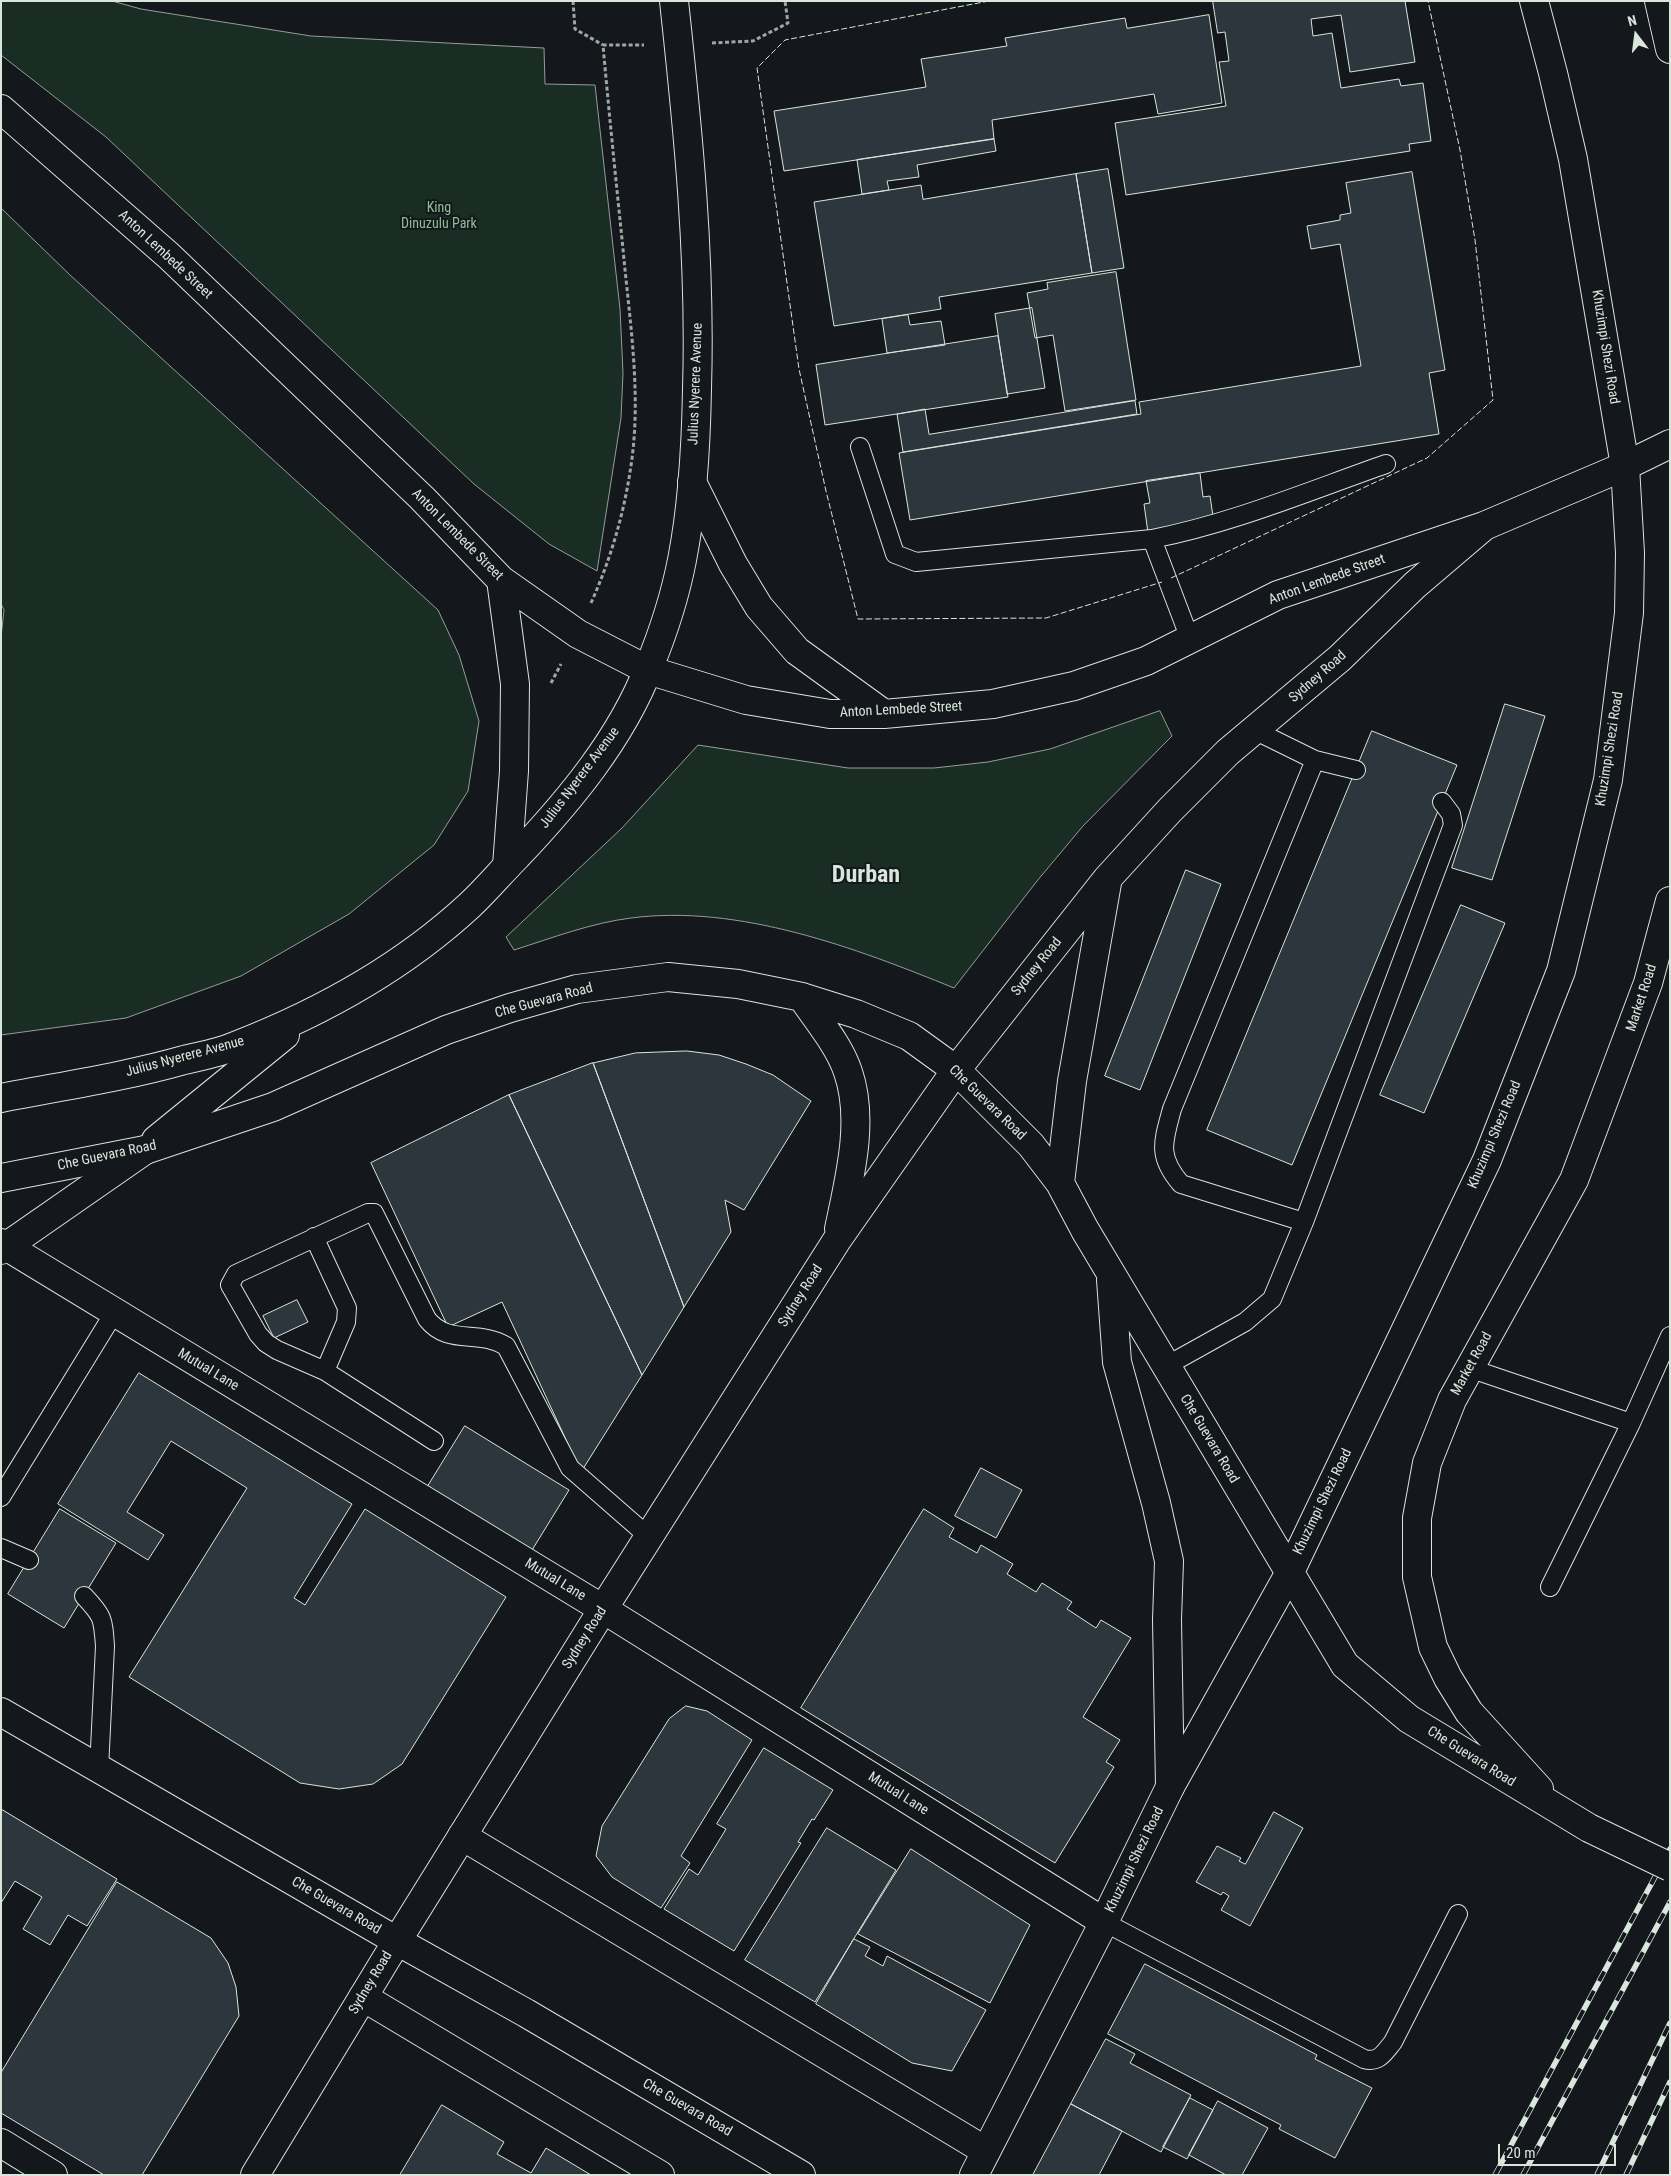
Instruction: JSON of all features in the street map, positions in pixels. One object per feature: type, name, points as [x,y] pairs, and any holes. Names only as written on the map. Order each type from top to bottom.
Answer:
[{"type":"main road","name":"Julius Nyerere Avenue","points":[[1,1098],[151,1069],[231,1048],[312,1013],[355,990],[431,938],[471,904],[545,826],[602,754],[620,725],[648,670],[670,604],[682,560],[692,482],[696,429],[698,335],[696,236],[674,1]]},
{"type":"main road","name":"Khuzimpi Shezi Road","points":[[980,2163],[1104,1922],[1170,1787],[1289,1574],[1487,1160],[1560,971],[1608,780],[1629,613],[1630,553],[1624,466],[1573,159],[1554,73],[1534,1]]},
{"type":"main road","points":[[1659,1],[1670,49]]},
{"type":"main road","name":"Anton Lembede Street","points":[[1,109],[168,256],[422,498],[501,580],[578,634],[648,670],[746,700],[830,714],[884,714],[993,704],[1074,686],[1146,661],[1278,595],[1484,526],[1669,445]]},
{"type":"main road","points":[[692,482],[733,564],[759,607],[797,651],[884,714]]},
{"type":"main road","name":"Sydney Road","points":[[255,2175],[602,1609],[837,1240],[956,1070],[1107,879],[1170,810],[1228,752],[1256,731],[1340,658],[1415,585],[1484,526]]},
{"type":"main road","points":[[501,580],[515,684],[514,771],[507,866]]},
{"type":"main road","points":[[1060,1183],[1072,1081],[1107,879]]},
{"type":"main road","name":"Market Road","points":[[1560,1812],[1469,1712],[1448,1678],[1433,1647],[1417,1577],[1417,1518],[1427,1464],[1452,1400],[1574,1180],[1648,983],[1670,901]]},
{"type":"main road","name":"Che Guevara Road","points":[[1,1178],[145,1150],[273,1107],[446,1030],[510,1008],[577,989],[668,977],[738,984],[802,997],[856,1014],[909,1036],[956,1070],[1031,1145],[1060,1183],[1111,1274],[1344,1665],[1409,1719],[1560,1812],[1670,1867]]},
{"type":"main road","points":[[802,997],[836,1047],[849,1073],[856,1128],[854,1154],[837,1240]]},
{"type":"main road","points":[[3,1246],[145,1150],[312,1013]]},
{"type":"main road","name":"Mutual Lane","points":[[3,1246],[602,1609],[1104,1922]]},
{"type":"main road","points":[[1111,1274],[1117,1362],[1156,1504],[1169,1561],[1167,1620],[1170,1787]]},
{"type":"main road","name":"Che Guevara Road","points":[[1,1712],[397,1941],[526,2013],[801,2175]]},
{"type":"main road","points":[[462,1836],[980,2163]]},
{"type":"main road","points":[[363,1997],[660,2175]]},
{"type":"main road","points":[[1,2143],[53,2175]]},
{"type":"lane","points":[[860,447],[894,554],[916,562],[1152,539],[1208,526],[1386,464]]},
{"type":"lane","points":[[1152,539],[1190,639]]},
{"type":"lane","points":[[1256,731],[1315,760],[1356,770]]},
{"type":"lane","points":[[1304,1222],[1181,1184],[1169,1170],[1164,1155],[1172,1109],[1315,760]]},
{"type":"lane","points":[[1166,1366],[1245,1322],[1272,1299],[1304,1222],[1453,825],[1451,814],[1442,802]]},
{"type":"lane","points":[[434,1441],[325,1370],[276,1350],[266,1343],[258,1334],[230,1285],[240,1271],[368,1213],[374,1213],[427,1319],[433,1327],[442,1333],[495,1340],[506,1346],[570,1468],[649,1536]]},
{"type":"lane","points":[[314,1237],[347,1308],[346,1322],[325,1370]]},
{"type":"lane","points":[[1,1497],[114,1312]]},
{"type":"lane","points":[[1550,1587],[1632,1423],[1670,1336]]},
{"type":"lane","points":[[1470,1368],[1632,1423]]},
{"type":"lane","points":[[1,1548],[29,1560]]},
{"type":"lane","points":[[84,1596],[100,1613],[104,1626],[105,1646],[99,1769]]},
{"type":"lane","points":[[1104,1922],[1364,2059],[1372,2061],[1379,2059],[1393,2042],[1458,1914]]},
{"type":"path","points":[[573,1],[575,28],[603,45],[753,41],[788,23],[785,1]]},
{"type":"path","points":[[515,684],[550,684],[578,634],[603,577],[621,519],[633,449],[635,394],[632,341],[603,45]]},
{"type":"green space","name":"King Dinuzulu Park","points":[[1,1],[112,1],[141,9],[311,36],[544,48],[545,84],[595,85],[620,309],[623,373],[621,418],[597,571],[549,544],[474,484],[106,137],[1,55]]},
{"type":"green space","points":[[1,208],[70,275],[438,610],[459,655],[479,721],[468,791],[434,845],[349,914],[241,976],[126,1018],[1,1035],[1,637],[4,610],[1,604]]},
{"type":"green space","points":[[1160,711],[1172,736],[1083,826],[1037,881],[954,988],[877,958],[837,945],[755,923],[713,917],[672,915],[616,920],[572,931],[514,950],[506,937],[622,828],[698,745],[848,768],[934,768],[988,762],[1050,749]]},
{"type":"building","points":[[1213,1],[1405,1],[1415,62],[1350,72],[1341,15],[1311,19],[1313,36],[1332,33],[1341,88],[1399,79],[1401,86],[1423,83],[1431,141],[1409,144],[1410,151],[1126,195],[1115,123],[1226,106],[1219,62],[1229,61],[1225,32],[1218,33]]},
{"type":"building","points":[[1209,15],[1222,103],[1158,114],[1154,94],[992,120],[994,139],[784,171],[774,111],[926,87],[921,59],[1007,46],[1005,38],[1125,18],[1127,28]]},
{"type":"building","points":[[994,139],[996,151],[917,165],[919,177],[887,181],[889,190],[862,194],[857,160]]},
{"type":"building","points":[[1108,169],[1124,268],[1092,273],[1076,174]]},
{"type":"building","points":[[1412,172],[1445,370],[1429,373],[1439,434],[910,520],[899,453],[1141,414],[1139,402],[1361,366],[1340,244],[1311,249],[1307,226],[1340,220],[1340,215],[1351,213],[1346,183]]},
{"type":"building","points":[[1076,174],[1092,273],[939,297],[941,309],[834,326],[814,202],[921,185],[923,199]]},
{"type":"building","points":[[1116,272],[1136,400],[1065,411],[1053,335],[1035,338],[1027,293],[1048,289],[1047,283]]},
{"type":"building","points":[[1032,308],[1045,388],[1007,394],[995,314]]},
{"type":"building","points":[[908,315],[910,325],[941,321],[945,345],[887,353],[882,319]]},
{"type":"building","points":[[998,336],[1008,397],[825,425],[816,365]]},
{"type":"building","points":[[1135,401],[1137,414],[903,452],[897,414],[925,409],[929,434]]},
{"type":"building","points":[[1200,473],[1203,497],[1210,496],[1214,523],[1148,533],[1144,504],[1150,503],[1146,481]]},
{"type":"building","points":[[1505,704],[1545,716],[1492,880],[1452,868]]},
{"type":"building","points":[[1372,731],[1457,765],[1292,1165],[1207,1130]]},
{"type":"building","points":[[1186,870],[1221,884],[1140,1090],[1105,1076]]},
{"type":"building","points":[[1461,905],[1505,923],[1424,1113],[1380,1095]]},
{"type":"building","points":[[687,1051],[719,1055],[746,1064],[773,1075],[811,1101],[744,1210],[725,1200],[731,1232],[684,1307],[593,1063],[635,1053]]},
{"type":"building","points":[[593,1063],[684,1307],[642,1375],[509,1095]]},
{"type":"building","points":[[509,1095],[642,1375],[581,1472],[502,1302],[448,1327],[371,1163]]},
{"type":"building","points":[[297,1300],[308,1322],[274,1338],[263,1316]]},
{"type":"building","points":[[139,1373],[352,1504],[294,1598],[305,1605],[365,1509],[506,1597],[402,1764],[373,1784],[339,1789],[300,1783],[129,1677],[247,1488],[171,1441],[127,1512],[164,1535],[148,1560],[58,1504]]},
{"type":"building","points":[[465,1426],[569,1490],[529,1555],[425,1491]]},
{"type":"building","points":[[981,1468],[1022,1490],[996,1538],[955,1516]]},
{"type":"building","points":[[60,1509],[116,1543],[64,1628],[8,1594]]},
{"type":"building","points":[[924,1509],[954,1528],[949,1537],[977,1553],[981,1545],[1013,1564],[1007,1574],[1036,1592],[1042,1583],[1072,1602],[1067,1609],[1096,1628],[1101,1620],[1131,1638],[1083,1717],[1120,1740],[1106,1762],[1114,1767],[1055,1863],[801,1708]]},
{"type":"building","points":[[686,1706],[707,1711],[752,1740],[681,1856],[690,1863],[661,1908],[612,1877],[596,1856],[602,1826],[669,1719]]},
{"type":"building","points":[[764,1748],[833,1790],[814,1820],[812,1819],[798,1842],[801,1843],[734,1951],[664,1909],[689,1869],[698,1875],[726,1829],[717,1824]]},
{"type":"building","points":[[1,1809],[117,1879],[87,1926],[68,1915],[50,1945],[23,1929],[42,1897],[15,1881],[1,1903]]},
{"type":"building","points":[[1274,1812],[1303,1828],[1250,1926],[1221,1910],[1229,1896],[1223,1892],[1221,1895],[1196,1882],[1217,1846],[1241,1858],[1239,1861],[1245,1864]]},
{"type":"building","points":[[827,1828],[896,1870],[815,2002],[745,1960]]},
{"type":"building","points":[[911,1849],[1030,1925],[990,2003],[858,1934]]},
{"type":"building","points":[[117,1882],[211,1938],[228,1963],[236,1987],[239,2016],[142,2175],[104,2175],[1,2113],[1,2073]]},
{"type":"building","points":[[854,1939],[870,1947],[865,1956],[883,1966],[887,1956],[986,2010],[952,2071],[912,2063],[816,2004]]},
{"type":"building","points":[[1145,1964],[1317,2055],[1315,2059],[1372,2088],[1335,2158],[1279,2129],[1281,2125],[1108,2034]]},
{"type":"building","points":[[1106,2039],[1135,2054],[1130,2063],[1191,2095],[1161,2152],[1071,2104]]},
{"type":"building","points":[[1190,2098],[1213,2110],[1187,2159],[1163,2147]]},
{"type":"building","points":[[1218,2101],[1268,2128],[1242,2175],[1226,2175],[1189,2155]]},
{"type":"building","points":[[1071,2104],[1122,2131],[1099,2175],[1033,2175]]},
{"type":"building","points":[[442,2105],[504,2142],[497,2154],[531,2173],[546,2148],[591,2175],[400,2175]]},
{"type":"railway","points":[[1495,2175],[1670,1849]]},
{"type":"railway","points":[[1523,2175],[1670,1902]]},
{"type":"railway","points":[[1597,2175],[1670,2023]]},
{"type":"railway","points":[[1626,2175],[1670,2082]]},
{"type":"fence","points":[[989,1],[785,40],[757,68],[799,369],[826,491],[858,619],[1046,618],[1162,582]]},
{"type":"fence","points":[[1171,578],[1427,458],[1493,400],[1475,240],[1460,150],[1428,1]]},
{"type":"district","name":"Durban","points":[[866,876]]}]
